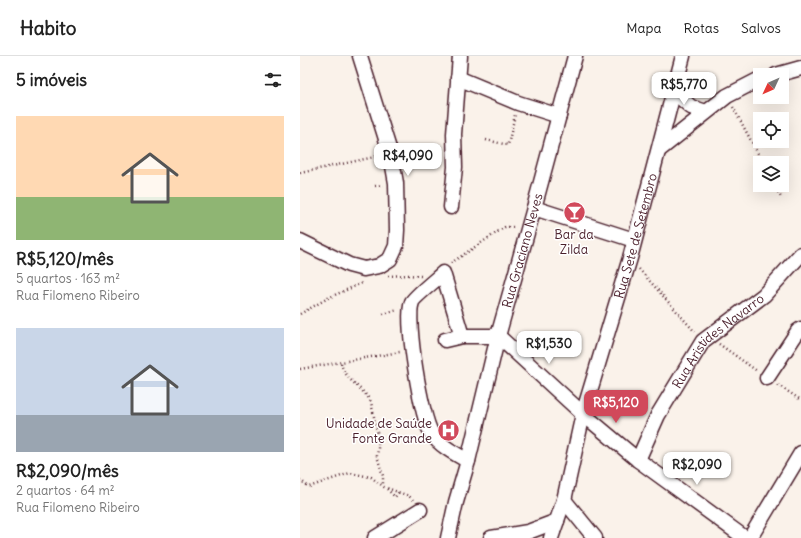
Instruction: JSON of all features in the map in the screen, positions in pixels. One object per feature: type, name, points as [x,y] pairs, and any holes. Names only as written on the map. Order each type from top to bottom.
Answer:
[{"type":"street","points":[[300,241],[366,275],[390,259],[396,246],[396,183],[391,154],[360,56]]},
{"type":"street","points":[[451,207],[455,167],[454,134],[460,56]]},
{"type":"street","name":"Rua Graciano Neves","points":[[448,538],[498,336],[575,56]]},
{"type":"street","name":"Rua Sete de Setembro","points":[[551,538],[564,500],[583,414],[630,258],[683,56]]},
{"type":"street","points":[[789,71],[801,68]]},
{"type":"street","points":[[458,78],[518,103],[559,116]]},
{"type":"street","points":[[659,150],[727,96],[753,83]]},
{"type":"street","points":[[674,92],[692,107],[706,112]]},
{"type":"street","points":[[534,208],[634,240]]},
{"type":"street","name":"Rua Aristides Navarro","points":[[638,460],[658,415],[705,338],[764,295],[801,254]]},
{"type":"street","points":[[462,336],[443,273],[412,302],[410,322],[413,350],[420,396],[427,422],[432,433],[441,444],[468,462]]},
{"type":"street","points":[[767,378],[798,331],[801,329]]},
{"type":"street","points":[[445,340],[462,336],[498,336],[583,414],[638,460],[745,538]]},
{"type":"street","points":[[750,538],[801,453]]},
{"type":"street","points":[[564,500],[595,538]]},
{"type":"street","points":[[375,538],[420,510]]},
{"type":"street","points":[[491,538],[526,535],[557,521]]},
{"type":"path","points":[[727,96],[759,156]]},
{"type":"path","points":[[486,140],[508,145],[518,103]]},
{"type":"path","points":[[300,173],[384,154],[391,154]]},
{"type":"path","points":[[778,192],[781,198]]},
{"type":"path","points":[[466,254],[505,227],[528,230]]},
{"type":"path","points":[[630,258],[705,338],[801,400]]},
{"type":"path","points":[[300,314],[366,275]]},
{"type":"path","points":[[388,276],[430,276],[437,279]]},
{"type":"path","points":[[300,369],[413,350]]},
{"type":"path","points":[[341,363],[342,369],[348,378],[369,397],[371,402],[379,441],[377,456],[382,476],[382,486]]},
{"type":"path","points":[[300,480],[309,487],[350,473],[371,477],[382,486],[412,498],[420,510]]},
{"type":"path","points":[[386,488],[395,497],[399,492]]},
{"type":"place","name":"Bar da Zilda","points":[[574,212]]},
{"type":"place","name":"Unidade de Saúde Fonte Grande","points":[[448,430]]}]
